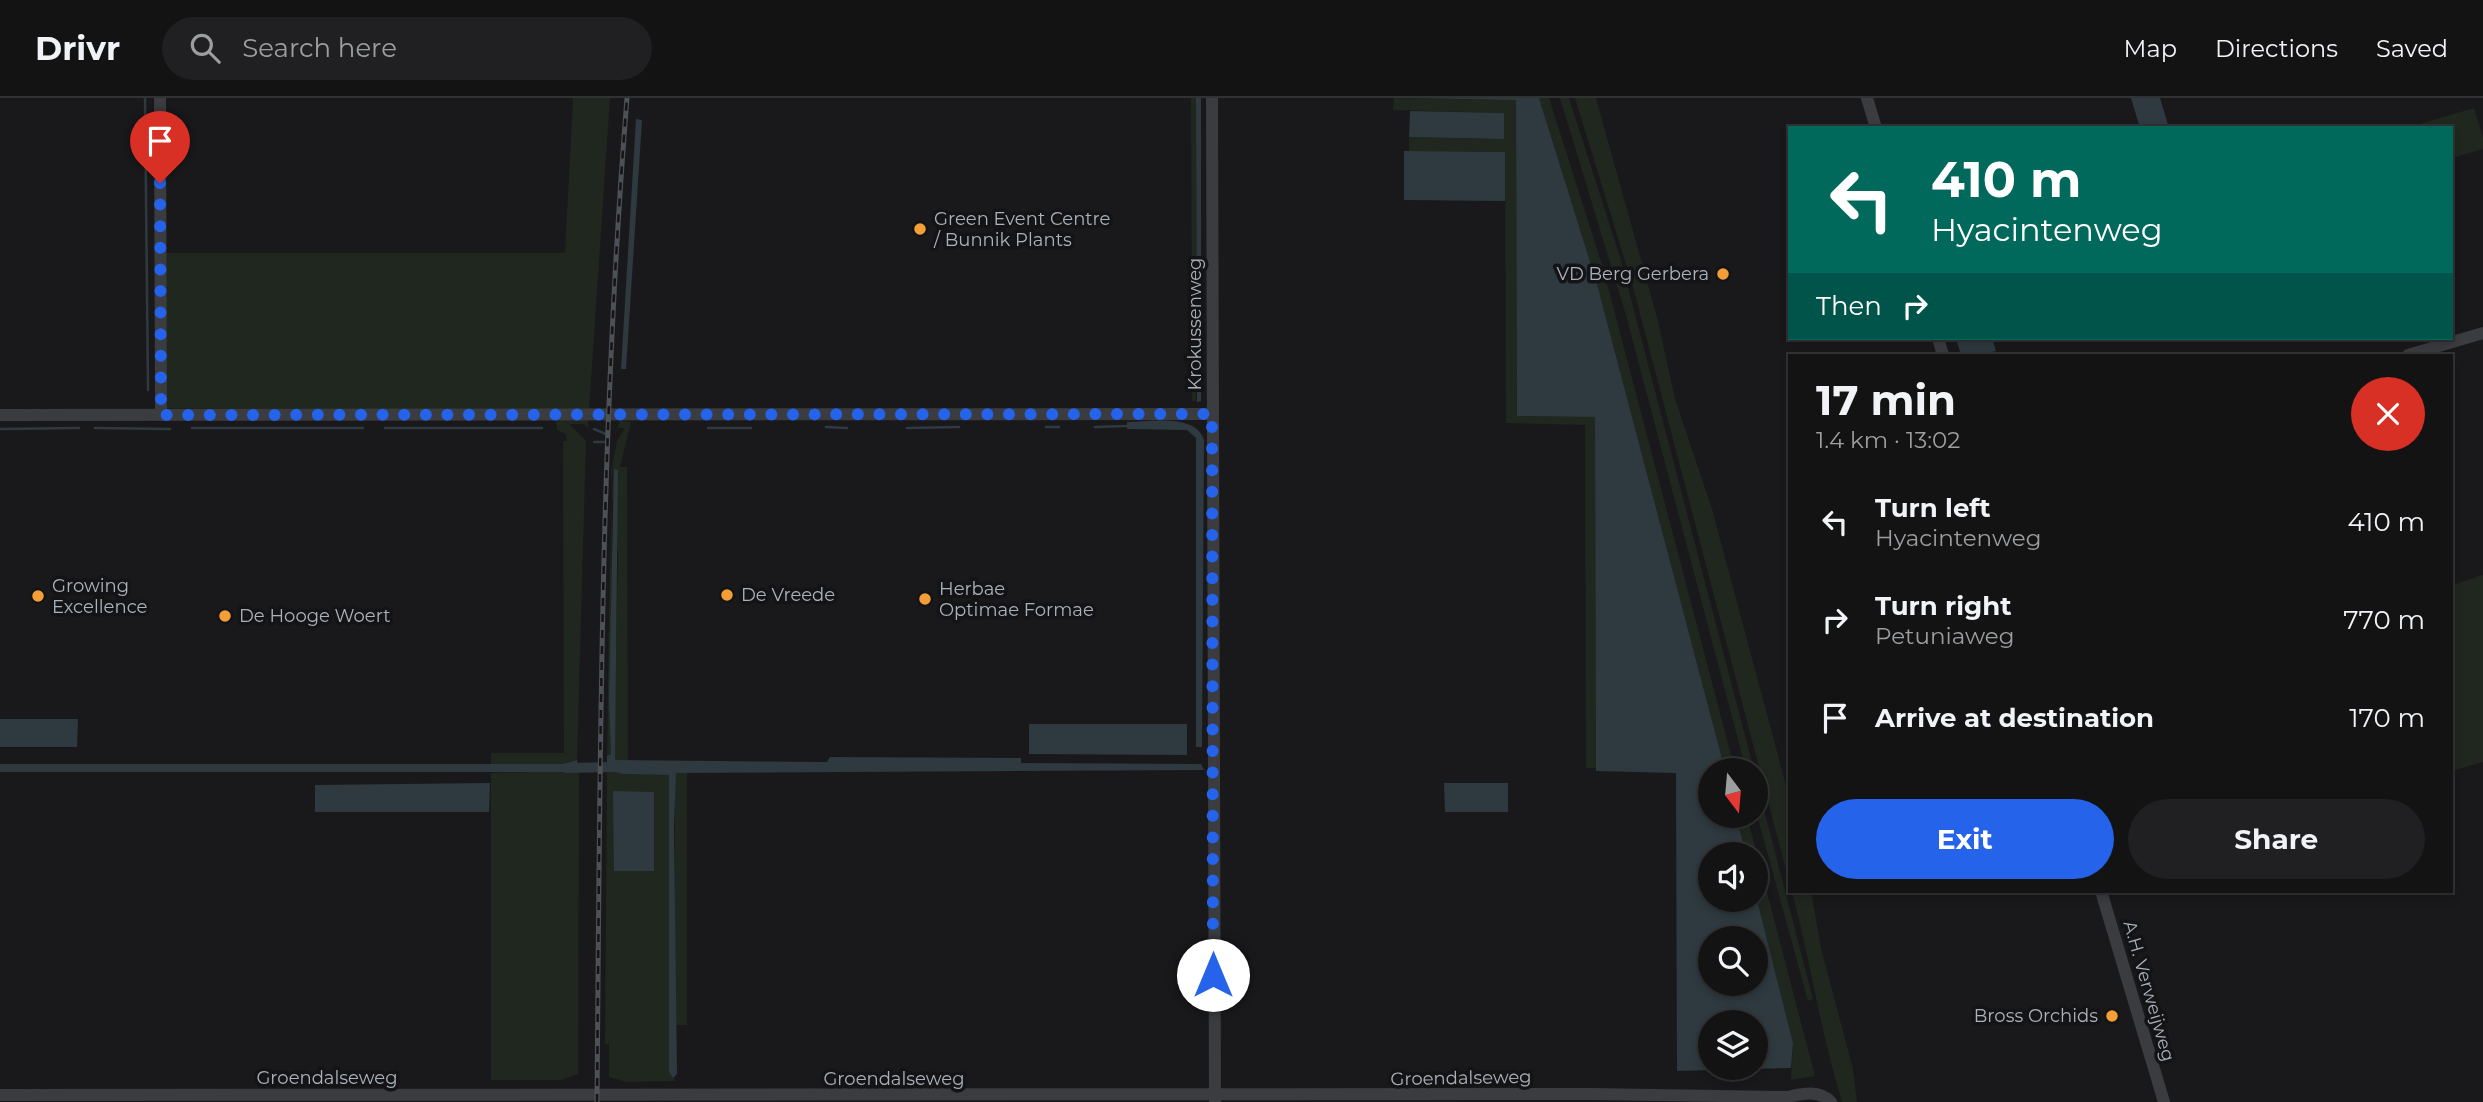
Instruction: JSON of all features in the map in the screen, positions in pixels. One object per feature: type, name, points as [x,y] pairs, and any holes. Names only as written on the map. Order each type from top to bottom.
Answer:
[{"type":"street","points":[[160,98],[161,415]]},
{"type":"street","name":"Krokussenweg","points":[[1212,98],[1215,1099]]},
{"type":"street","points":[[1867,98],[1874,126]]},
{"type":"street","points":[[2411,354],[2483,333]]},
{"type":"street","points":[[0,415],[1212,414]]},
{"type":"street","name":"A.H. Verweijweg","points":[[2102,893],[2164,1102]]},
{"type":"street","name":"Groendalseweg","points":[[0,1095],[1215,1099],[1788,1097],[1828,1100]]},
{"type":"street","name":"Groendalseweg","points":[[1788,1097],[1802,1102]]},
{"type":"shaded area","points":[[573,98],[610,98],[589,411],[166,408],[163,253],[565,253]]},
{"type":"shaded area","points":[[1191,98],[1196,98],[1196,401],[1192,401]]},
{"type":"shaded area","points":[[1196,98],[1201,98],[1201,401],[1197,402]]},
{"type":"shaded area","points":[[1394,98],[1516,100],[1517,416],[1595,417],[1596,768],[1586,768],[1585,425],[1506,423],[1505,152],[1409,151],[1409,137],[1503,139],[1504,113],[1393,110]]},
{"type":"shaded area","points":[[1407,98],[1539,98],[1597,284],[1722,758],[1698,758],[1698,828],[1739,828],[1743,842],[1698,842],[1698,912],[1760,912],[1764,926],[1698,926],[1698,996],[1768,996],[1768,944],[1793,1043],[1791,1068],[1768,1069],[1768,1010],[1698,1010],[1698,1070],[1677,1071],[1676,773],[1596,771],[1595,417],[1517,416],[1516,100]]},
{"type":"shaded area","points":[[1539,98],[1549,98],[1603,268],[1732,758],[1722,758],[1597,284]]},
{"type":"shaded area","points":[[1560,98],[1569,98],[1620,257],[1751,758],[1743,758],[1626,315]]},
{"type":"shaded area","points":[[1575,98],[1596,98],[1658,321],[1675,399],[1712,509],[1788,793],[1788,877],[1768,801],[1768,758],[1757,758],[1633,287]]},
{"type":"shaded area","points":[[2131,98],[2160,98],[2168,126],[2139,126]]},
{"type":"shaded area","points":[[2474,108],[2483,137],[2483,149],[2453,158],[2453,126],[2413,126]]},
{"type":"shaded area","points":[[1410,111],[1504,113],[1504,139],[1409,137]]},
{"type":"shaded area","points":[[636,119],[642,120],[626,369],[621,369]]},
{"type":"shaded area","points":[[1404,151],[1505,152],[1505,201],[1404,200]]},
{"type":"shaded area","points":[[1956,340],[1993,340],[1996,351],[1984,354],[1961,354]]},
{"type":"shaded area","points":[[556,419],[588,419],[588,428],[584,424],[569,424],[586,441],[577,760],[563,764],[491,764],[491,753],[564,753],[563,441],[567,441],[566,434],[557,430]]},
{"type":"shaded area","points":[[620,421],[631,422],[620,467],[627,467],[628,762],[615,760],[614,755],[618,553],[612,495],[611,754],[607,756],[611,471],[617,441],[625,428],[618,428],[616,431]]},
{"type":"shaded area","points":[[1127,422],[1182,422],[1199,431],[1204,440],[1202,747],[1196,747],[1196,438],[1187,430],[1127,429]]},
{"type":"shaded area","points":[[614,469],[618,470],[615,760],[827,762],[830,757],[1021,758],[1021,763],[1201,764],[1204,770],[676,773],[674,827],[677,1074],[673,1078],[669,1072],[669,775],[623,774],[607,770],[607,756],[611,754],[609,700]]},
{"type":"shaded area","points":[[2483,575],[2483,762],[2453,771],[2453,585]]},
{"type":"shaded area","points":[[0,719],[78,719],[77,747],[0,747]]},
{"type":"shaded area","points":[[1029,724],[1187,724],[1187,755],[1029,754]]},
{"type":"shaded area","points":[[577,760],[579,772],[0,772],[0,764],[563,764]]},
{"type":"shaded area","points":[[607,770],[623,774],[669,775],[670,1074],[676,1081],[627,1082],[609,1077],[609,1044],[605,1044]]},
{"type":"shaded area","points":[[687,771],[687,1025],[675,1025],[675,780],[676,773]]},
{"type":"shaded area","points":[[579,772],[578,1074],[561,1080],[491,1080],[491,773]]},
{"type":"shaded area","points":[[490,783],[489,812],[315,812],[315,785]]},
{"type":"shaded area","points":[[1444,783],[1508,783],[1508,812],[1445,812]]},
{"type":"shaded area","points":[[613,791],[654,792],[654,871],[614,871]]},
{"type":"shaded area","points":[[1768,825],[1813,999],[1808,1001],[1768,855],[1768,842],[1764,842],[1760,828],[1768,828]]},
{"type":"shaded area","points":[[1739,828],[1750,828],[1754,842],[1743,842]]},
{"type":"shaded area","points":[[1792,893],[1811,893],[1821,948],[1853,1069],[1857,1102],[1842,1102]]},
{"type":"shaded area","points":[[1768,896],[1815,1076],[1791,1080],[1793,1043],[1768,944],[1768,926],[1764,926],[1760,912],[1768,912]]},
{"type":"pier","points":[[613,466],[608,632],[607,744],[609,495]]},
{"type":"waterway","points":[[145,98],[148,390]]},
{"type":"waterway","points":[[1095,427],[1127,426]]},
{"type":"waterway","points":[[826,427],[847,428]]},
{"type":"waterway","points":[[907,428],[959,427]]},
{"type":"waterway","points":[[1046,427],[1059,427]]},
{"type":"waterway","points":[[0,429],[79,428]]},
{"type":"waterway","points":[[95,428],[170,429]]},
{"type":"waterway","points":[[192,428],[363,428]]},
{"type":"waterway","points":[[385,428],[542,428]]},
{"type":"waterway","points":[[708,428],[751,428]]},
{"type":"waterway","points":[[594,429],[608,435]]},
{"type":"waterway","points":[[594,442],[608,442]]},
{"type":"waterway","points":[[566,768],[617,767]]},
{"type":"railway","points":[[597,1102],[606,474],[627,98]]},
{"type":"place","name":"Green Event Centre / Bunnik Plants","points":[[920,229]]},
{"type":"place","name":"VD Berg Gerbera","points":[[1723,274]]},
{"type":"place","name":"De Vreede","points":[[727,595]]},
{"type":"place","name":"Growing Excellence","points":[[38,596]]},
{"type":"place","name":"Herbae Optimae Formae","points":[[925,599]]},
{"type":"place","name":"De Hooge Woert","points":[[225,616]]},
{"type":"place","name":"Bross Orchids","points":[[2112,1016]]},
{"type":"route","points":[[160,183],[161,415],[1212,414],[1213,975]]}]
